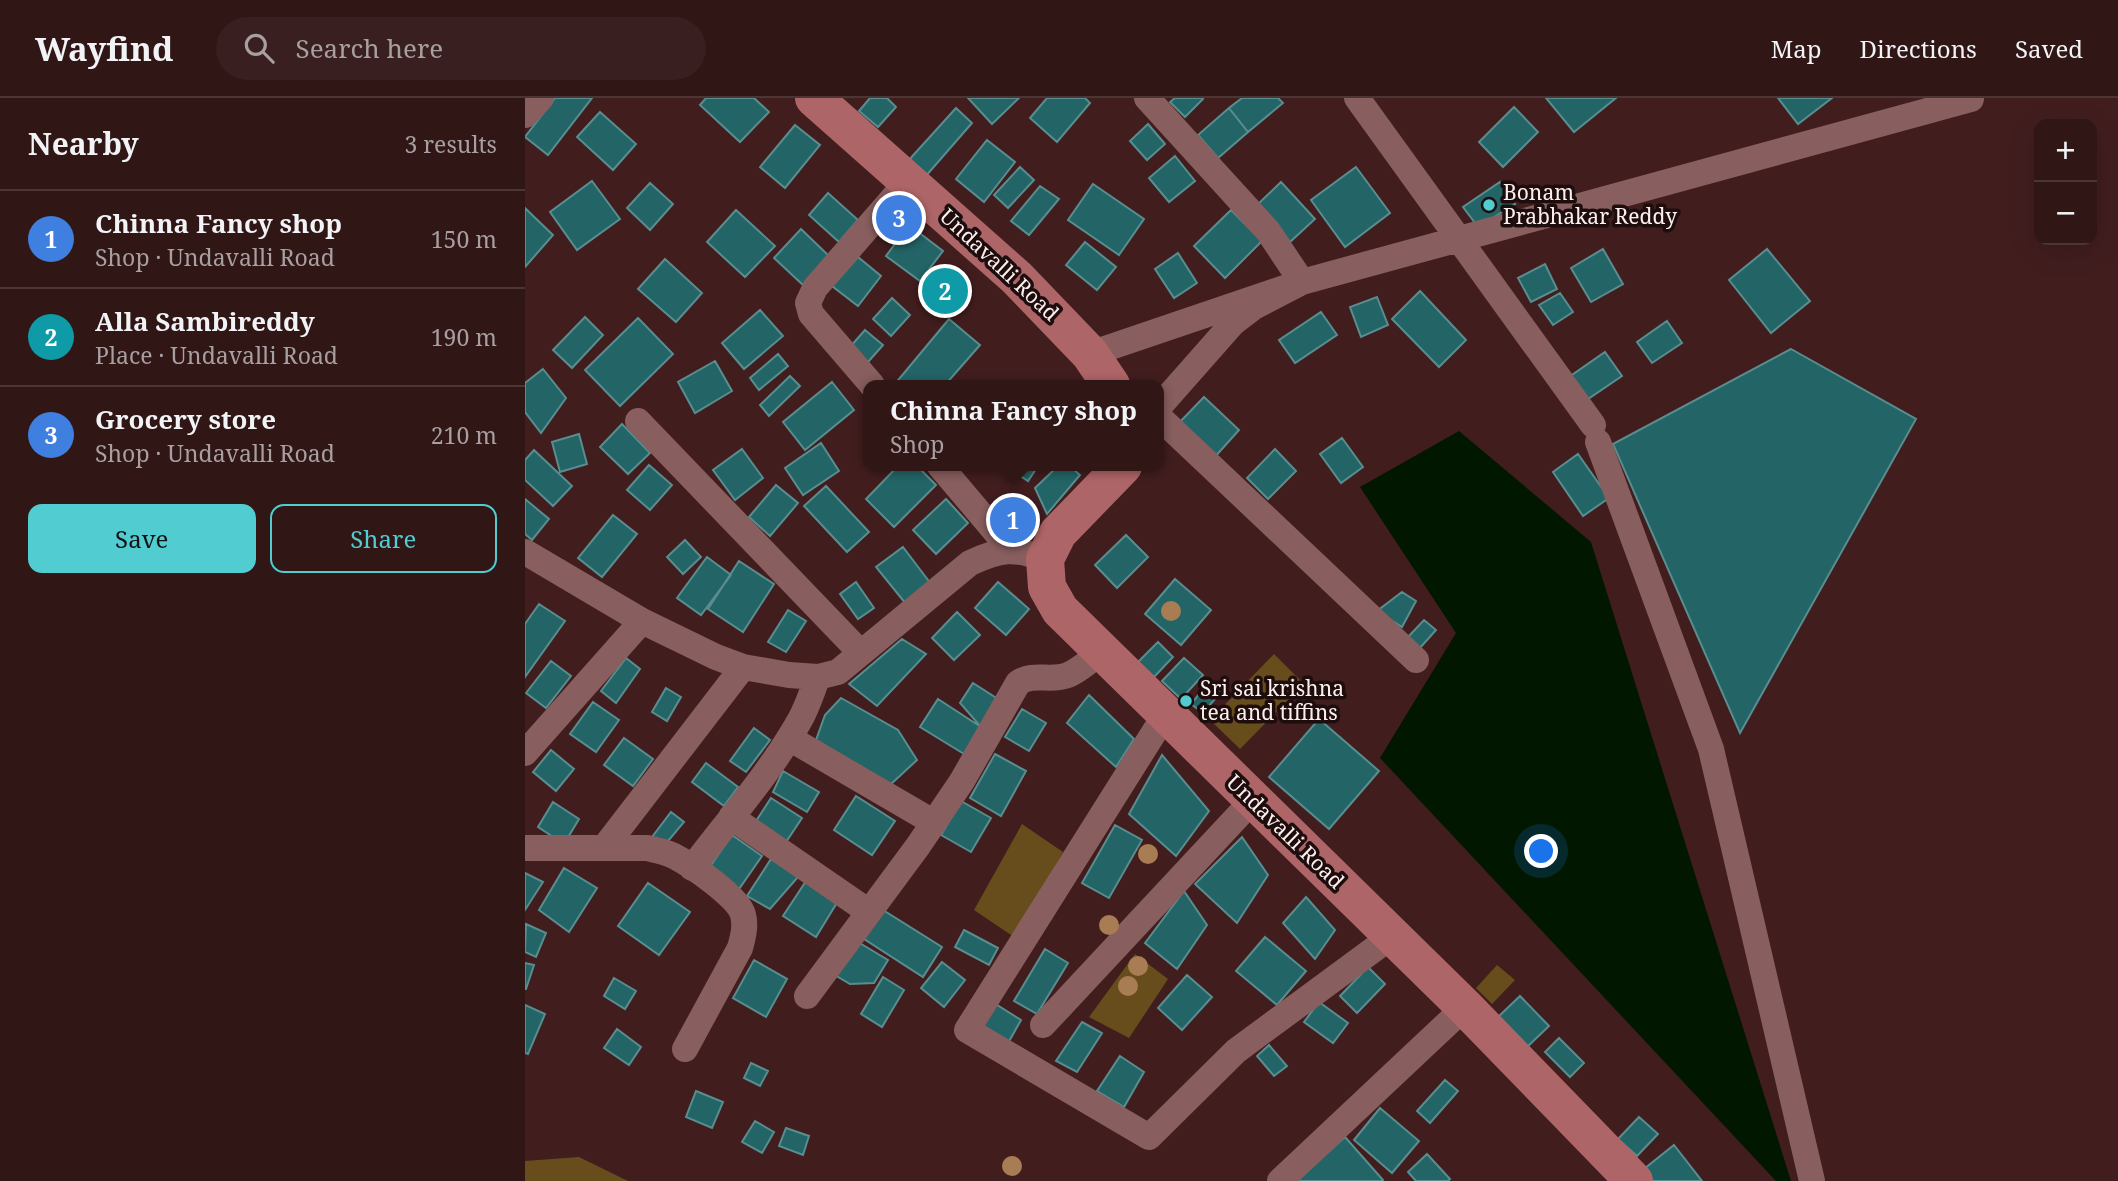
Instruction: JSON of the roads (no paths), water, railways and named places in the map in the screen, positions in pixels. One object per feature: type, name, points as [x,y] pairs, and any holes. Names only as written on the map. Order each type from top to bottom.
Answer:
[{"type":"main road","name":"Undavalli Road","points":[[814,98],[1017,278],[1100,370]]},
{"type":"main road","points":[[1028,554],[1058,533],[1118,471]]},
{"type":"main road","name":"Undavalli Road","points":[[1028,554],[1060,610],[1465,1007],[1626,1179]]},
{"type":"street","points":[[525,115],[541,98]]},
{"type":"street","points":[[1147,98],[1268,231],[1302,282]]},
{"type":"street","points":[[1357,98],[1595,433],[1711,749],[1812,1181]]},
{"type":"street","points":[[1100,370],[1302,282],[1971,99]]},
{"type":"street","points":[[868,380],[811,314],[808,303],[814,288],[908,181]]},
{"type":"street","points":[[1164,401],[1233,323],[1254,307],[1302,282]]},
{"type":"street","points":[[638,421],[861,653]]},
{"type":"street","points":[[1164,422],[1416,660]]},
{"type":"street","points":[[945,471],[1028,554]]},
{"type":"street","points":[[525,552],[642,621],[716,657],[743,667],[818,677],[838,672],[970,563],[991,554],[1028,554]]},
{"type":"street","points":[[525,752],[642,621]]},
{"type":"street","points":[[807,996],[962,781],[1018,683],[1025,677],[1056,678],[1069,675],[1102,652]]},
{"type":"street","points":[[604,848],[743,667]]},
{"type":"street","points":[[692,868],[789,738],[803,715],[818,677]]},
{"type":"street","points":[[1165,715],[967,1030],[1149,1137],[1236,1051],[1392,936]]},
{"type":"street","points":[[789,738],[933,822]]},
{"type":"street","points":[[1043,1025],[1253,800]]},
{"type":"street","points":[[731,817],[869,912]]},
{"type":"street","points":[[525,848],[647,848],[660,851],[692,868],[736,901],[743,913],[744,931],[740,947],[685,1049]]},
{"type":"street","points":[[1280,1181],[1465,1007]]},
{"type":"place","name":"Bonam Prabhakar Reddy","points":[[1489,205]]},
{"type":"place","name":"Grocery store","points":[[899,218]]},
{"type":"place","name":"Alla Sambireddy","points":[[945,291]]},
{"type":"place","name":"Chinna Fancy shop","points":[[1013,520]]},
{"type":"place","name":"Sri sai krishna tea and tiffins","points":[[1186,701]]}]
